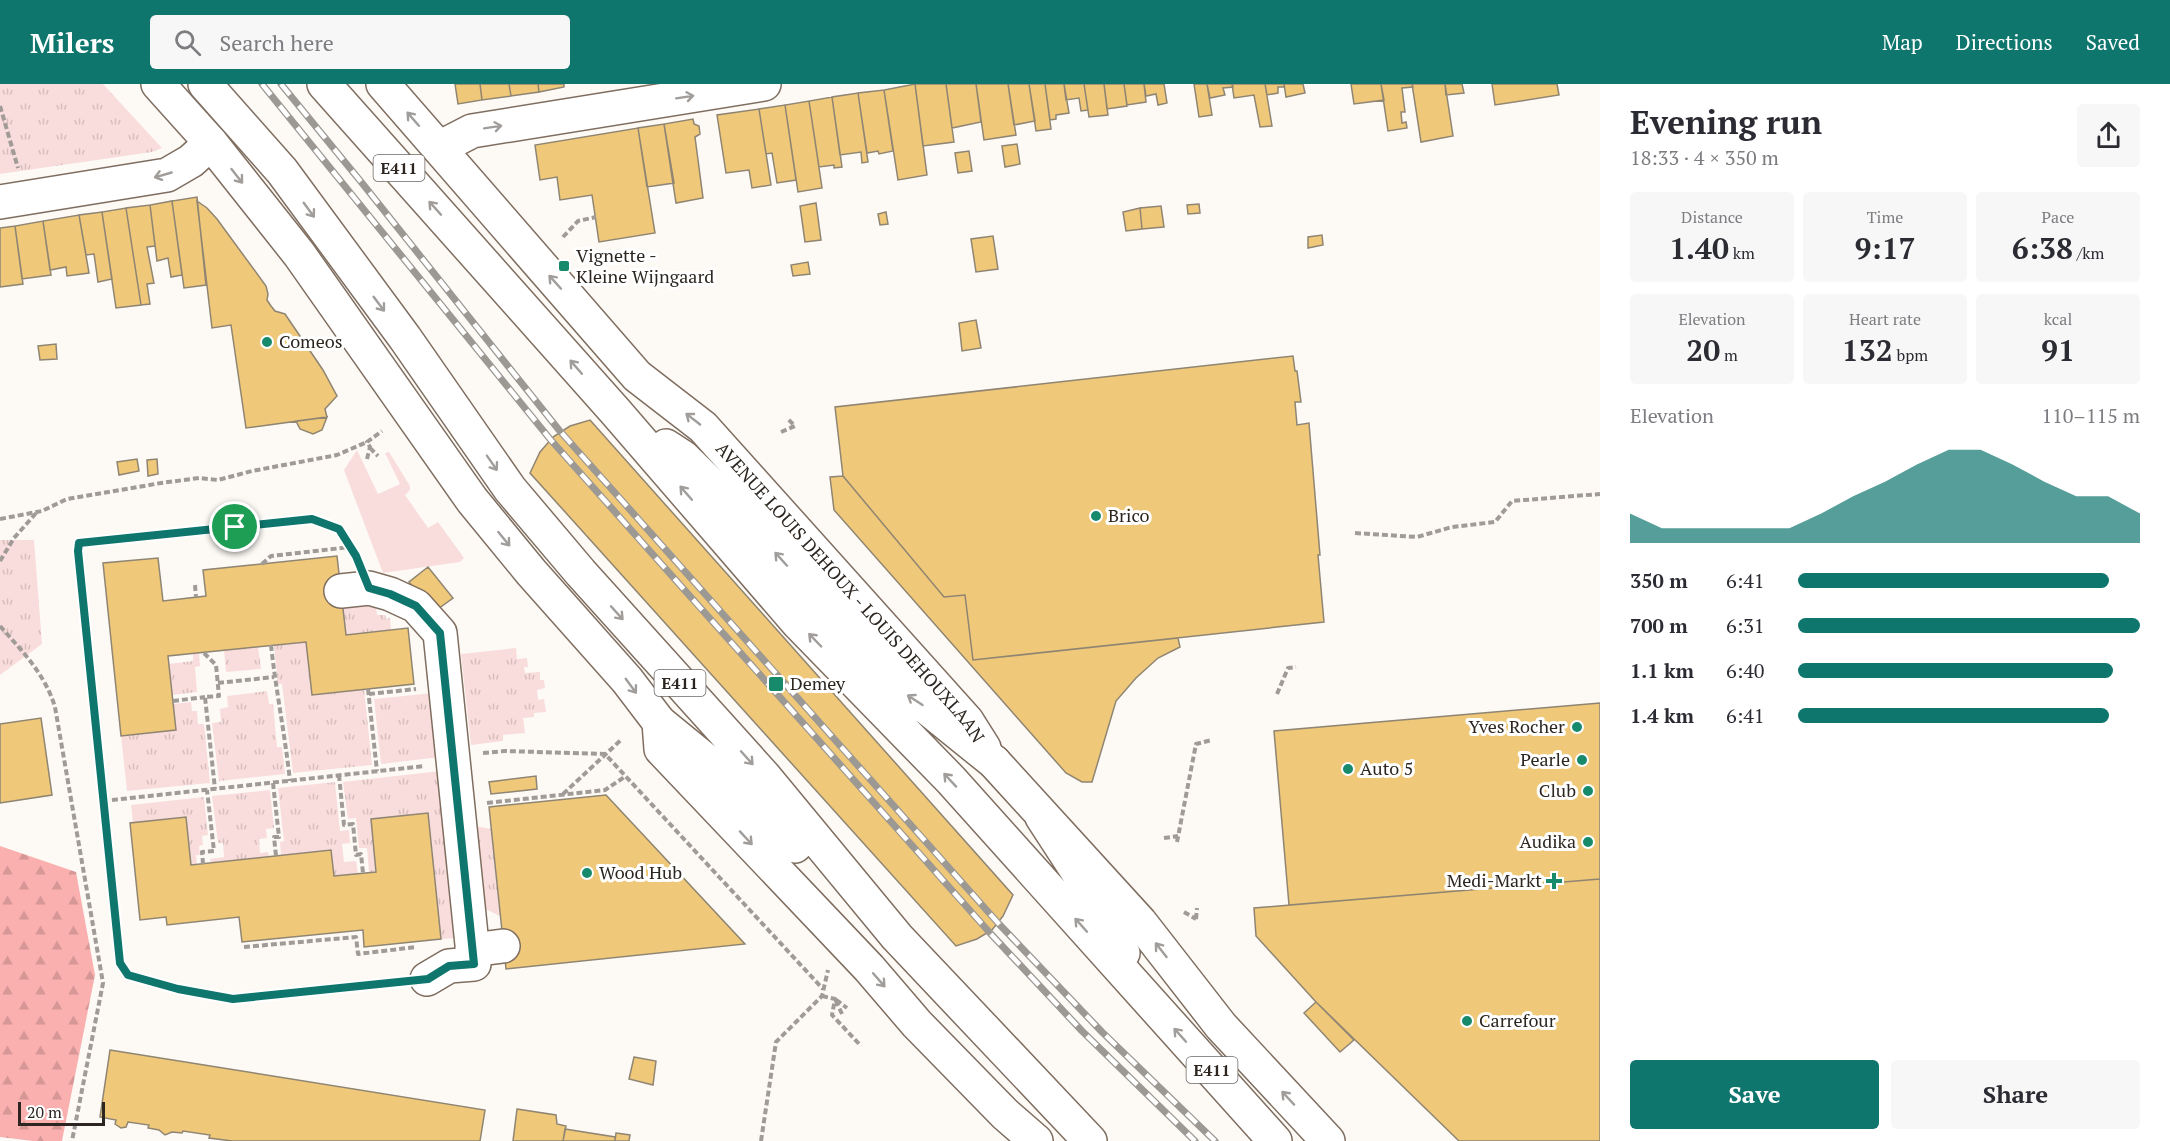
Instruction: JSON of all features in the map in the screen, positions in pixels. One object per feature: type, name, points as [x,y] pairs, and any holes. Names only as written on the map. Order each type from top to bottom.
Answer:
[{"type":"main road","points":[[158,84],[211,143],[299,254],[472,500],[531,572],[627,680],[659,722],[746,793],[813,865],[897,937]]},
{"type":"main road","name":"E411","points":[[206,84],[282,171],[405,338],[510,489],[581,573],[764,776],[897,937],[1041,1089],[1109,1141]]},
{"type":"main road","name":"E411","points":[[324,84],[615,411],[798,623],[951,780],[1275,1141]]},
{"type":"main road","name":"AVENUE LOUIS DEHOUX - LOUIS DEHOUXLAAN","points":[[383,84],[638,376],[703,427],[967,721],[994,762],[1140,922],[1221,1026],[1328,1141]]},
{"type":"main road","points":[[439,148],[472,131],[764,84]]},
{"type":"main road","points":[[0,202],[167,175],[191,161],[211,143]]},
{"type":"main road","points":[[615,411],[683,457],[751,525],[902,692],[927,708],[994,762]]},
{"type":"main road","points":[[355,590],[390,594],[416,606],[440,633],[454,763],[482,946],[474,964],[449,966],[428,979]]},
{"type":"main road","points":[[659,722],[661,749],[869,968],[917,1024],[1005,1114],[1036,1141]]},
{"type":"main road","points":[[1042,817],[1094,897],[1149,999]]},
{"type":"main road","points":[[1041,1089],[1090,1141]]},
{"type":"path","points":[[0,106],[19,171]]},
{"type":"path","points":[[563,237],[578,220],[596,217]]},
{"type":"path","points":[[781,432],[795,426],[788,419]]},
{"type":"path","points":[[0,519],[38,512],[67,499],[199,478],[218,480],[252,471],[337,455],[368,442],[382,431]]},
{"type":"path","points":[[368,442],[378,456]]},
{"type":"path","points":[[367,459],[370,447]]},
{"type":"path","points":[[1355,533],[1417,537],[1452,527],[1495,522],[1512,501],[1600,494]]},
{"type":"path","points":[[0,561],[14,538],[38,512]]},
{"type":"path","points":[[355,590],[351,547],[339,529],[312,519],[79,543],[120,963],[128,975],[178,989],[233,999],[428,979]]},
{"type":"path","points":[[262,564],[271,556],[351,547]]},
{"type":"path","points":[[195,585],[196,597]]},
{"type":"path","points":[[0,626],[42,675],[50,689],[55,706],[103,983],[72,1141]]},
{"type":"path","points":[[271,645],[290,781]]},
{"type":"path","points":[[173,701],[219,696],[216,665],[204,653]]},
{"type":"path","points":[[1277,694],[1288,668],[1296,667]]},
{"type":"path","points":[[218,683],[274,677]]},
{"type":"path","points":[[377,771],[368,691],[417,689]]},
{"type":"path","points":[[205,697],[215,789]]},
{"type":"path","points":[[562,795],[622,739]]},
{"type":"path","points":[[1177,842],[1196,744],[1212,740]]},
{"type":"path","points":[[103,801],[454,763],[464,755],[505,751],[605,754],[823,989]]},
{"type":"path","points":[[339,775],[344,825],[353,824],[356,855],[362,854],[363,873]]},
{"type":"path","points":[[482,803],[604,790],[626,776]]},
{"type":"path","points":[[273,783],[279,837],[274,837],[276,856]]},
{"type":"path","points":[[203,864],[202,852],[214,851],[207,790]]},
{"type":"path","points":[[1164,838],[1178,836]]},
{"type":"path","points":[[1196,919],[1197,908]]},
{"type":"path","points":[[1192,911],[1196,919]]},
{"type":"path","points":[[1184,912],[1196,919]]},
{"type":"path","points":[[244,947],[286,940],[356,937],[358,954],[482,946]]},
{"type":"path","points":[[760,1141],[776,1042],[822,996],[830,962]]},
{"type":"path","points":[[822,996],[835,999],[847,1008]]},
{"type":"path","points":[[835,999],[842,1014]]},
{"type":"path","points":[[835,999],[832,1015],[861,1046]]},
{"type":"green space","points":[[0,84],[103,84],[162,148],[152,152],[0,174]]},
{"type":"green space","points":[[357,450],[378,494],[400,484],[385,453],[389,452],[410,486],[410,490],[405,495],[428,528],[438,522],[464,558],[460,562],[383,573],[344,470]]},
{"type":"green space","points":[[0,540],[34,540],[42,644],[0,675]]},
{"type":"green space","points":[[342,598],[368,603],[368,607],[376,607],[377,615],[385,615],[386,619],[390,618],[391,630],[346,635]]},
{"type":"green space","points":[[306,642],[312,694],[364,689],[372,765],[293,773],[282,684],[278,684],[274,645]]},
{"type":"green space","points":[[258,647],[261,669],[226,672],[224,650]]},
{"type":"green space","points":[[516,648],[517,659],[527,658],[528,667],[524,667],[525,673],[540,672],[540,680],[544,680],[545,688],[537,690],[538,700],[544,699],[546,712],[534,713],[534,717],[523,718],[525,733],[503,735],[503,741],[471,745],[461,654]]},
{"type":"green space","points":[[199,653],[200,666],[195,667],[197,692],[172,695],[169,664],[193,661],[193,654]]},
{"type":"green space","points":[[267,691],[269,704],[273,704],[277,747],[282,747],[285,774],[219,781],[212,723],[221,722],[220,709],[228,707],[227,696]]},
{"type":"green space","points":[[433,693],[440,757],[381,764],[374,699]]},
{"type":"green space","points":[[191,702],[192,711],[197,711],[198,724],[204,724],[210,783],[127,791],[121,736],[176,730],[173,704]]},
{"type":"green space","points":[[440,771],[459,938],[441,939],[428,813],[371,819],[376,872],[369,872],[367,848],[359,848],[356,818],[348,819],[343,782]]},
{"type":"green space","points":[[335,782],[340,831],[349,830],[350,843],[342,844],[344,862],[356,861],[358,874],[334,876],[331,850],[281,855],[280,842],[284,841],[278,788]]},
{"type":"green space","points":[[270,790],[274,828],[266,829],[267,838],[259,839],[260,853],[268,852],[269,856],[211,863],[210,859],[224,857],[223,843],[218,843],[212,796]]},
{"type":"green space","points":[[204,797],[208,835],[202,836],[203,845],[199,846],[200,855],[196,855],[197,864],[191,865],[186,817],[133,823],[131,805]]},
{"type":"green space","points":[[470,825],[491,829],[500,916],[479,906]]},
{"type":"green space","points":[[0,846],[76,872],[95,975],[62,1141],[33,1141],[0,1137]]},
{"type":"building","points":[[455,84],[480,84],[482,100],[458,104]]},
{"type":"building","points":[[480,84],[509,84],[511,96],[482,100]]},
{"type":"building","points":[[509,84],[538,84],[539,92],[511,96]]},
{"type":"building","points":[[538,84],[564,84],[564,87],[539,92]]},
{"type":"building","points":[[915,84],[946,84],[954,142],[923,146]]},
{"type":"building","points":[[915,84],[927,175],[898,180],[884,90]]},
{"type":"building","points":[[946,84],[976,84],[981,122],[952,128]]},
{"type":"building","points":[[976,84],[1008,84],[1016,135],[984,140]]},
{"type":"building","points":[[1008,84],[1029,84],[1035,121],[1014,125]]},
{"type":"building","points":[[1029,84],[1045,84],[1051,129],[1036,131]]},
{"type":"building","points":[[1045,84],[1064,84],[1069,113],[1056,115],[1056,119],[1050,120]]},
{"type":"building","points":[[1064,84],[1084,84],[1088,110],[1081,111],[1079,98],[1066,100]]},
{"type":"building","points":[[1084,84],[1104,84],[1108,115],[1089,117]]},
{"type":"building","points":[[1104,84],[1124,84],[1127,106],[1107,109]]},
{"type":"building","points":[[1124,84],[1144,84],[1146,102],[1127,105]]},
{"type":"building","points":[[1144,84],[1164,84],[1167,103],[1158,105],[1156,94],[1146,96]]},
{"type":"building","points":[[1194,84],[1207,84],[1212,115],[1199,117]]},
{"type":"building","points":[[1207,84],[1232,84],[1233,87],[1223,88],[1225,95],[1210,98]]},
{"type":"building","points":[[1232,84],[1265,84],[1272,126],[1260,127],[1254,95],[1234,98]]},
{"type":"building","points":[[1265,84],[1284,84],[1284,87],[1278,87],[1278,93],[1267,95]]},
{"type":"building","points":[[1284,84],[1303,84],[1305,93],[1286,97]]},
{"type":"building","points":[[1351,84],[1381,84],[1384,100],[1354,104]]},
{"type":"building","points":[[1381,84],[1412,84],[1413,87],[1402,88],[1405,112],[1401,112],[1402,123],[1406,122],[1407,128],[1388,131]]},
{"type":"building","points":[[1412,84],[1445,84],[1453,136],[1421,142]]},
{"type":"building","points":[[1445,84],[1462,84],[1464,93],[1446,95]]},
{"type":"building","points":[[1492,84],[1557,84],[1559,95],[1495,105]]},
{"type":"building","points":[[884,90],[893,151],[879,154],[878,151],[867,153],[858,93]]},
{"type":"building","points":[[858,93],[868,162],[862,163],[861,152],[840,155],[832,97]]},
{"type":"building","points":[[832,97],[842,167],[834,168],[834,165],[819,167],[809,101]]},
{"type":"building","points":[[809,101],[822,188],[798,192],[785,105]]},
{"type":"building","points":[[785,105],[796,180],[777,183],[772,153],[766,154],[759,109]]},
{"type":"building","points":[[759,109],[771,185],[752,188],[749,170],[726,173],[717,115]]},
{"type":"building","points":[[693,119],[694,124],[699,126],[700,134],[695,137],[703,198],[676,203],[664,124]]},
{"type":"building","points":[[664,124],[674,183],[647,187],[638,128]]},
{"type":"building","points":[[638,128],[655,233],[599,242],[592,195],[560,200],[557,177],[540,180],[535,145]]},
{"type":"building","points":[[1017,144],[1020,164],[1005,167],[1002,146]]},
{"type":"building","points":[[969,151],[972,171],[958,173],[955,153]]},
{"type":"building","points":[[197,197],[206,285],[184,288],[172,201]]},
{"type":"building","points":[[172,201],[182,275],[171,277],[168,258],[157,261],[150,205]]},
{"type":"building","points":[[197,201],[217,219],[266,286],[267,300],[271,306],[275,311],[285,314],[323,370],[337,396],[325,409],[327,417],[246,428],[231,325],[212,328]]},
{"type":"building","points":[[816,203],[821,240],[805,242],[800,206]]},
{"type":"building","points":[[1199,204],[1200,213],[1188,214],[1187,205]]},
{"type":"building","points":[[150,205],[155,246],[147,247],[154,283],[147,284],[150,304],[141,305],[126,208]]},
{"type":"building","points":[[1161,206],[1164,227],[1142,229],[1140,208]]},
{"type":"building","points":[[126,208],[141,305],[116,308],[102,212]]},
{"type":"building","points":[[1140,208],[1142,229],[1126,231],[1123,212]]},
{"type":"building","points":[[102,212],[112,279],[98,282],[94,254],[86,255],[79,215]]},
{"type":"building","points":[[886,212],[888,224],[880,225],[878,214]]},
{"type":"building","points":[[79,215],[89,273],[67,276],[66,267],[50,270],[43,221]]},
{"type":"building","points":[[43,221],[51,275],[22,279],[15,226]]},
{"type":"building","points":[[15,226],[23,284],[0,287],[0,228]]},
{"type":"building","points":[[1322,235],[1323,245],[1308,248],[1308,237]]},
{"type":"building","points":[[993,236],[998,269],[976,272],[971,239]]},
{"type":"building","points":[[808,262],[810,274],[793,276],[791,265]]},
{"type":"building","points":[[976,320],[981,348],[962,351],[959,323]]},
{"type":"building","points":[[56,344],[57,359],[40,360],[38,346]]},
{"type":"building","name":"Brico","points":[[1293,356],[1301,402],[1295,402],[1297,425],[1309,423],[1324,622],[973,660],[965,595],[944,597],[843,476],[835,407]]},
{"type":"building","points":[[327,417],[322,430],[313,434],[300,429],[296,421]]},
{"type":"building","points":[[590,420],[1013,895],[1003,916],[992,930],[977,939],[956,946],[530,473],[540,452],[553,437],[570,426]]},
{"type":"building","points":[[137,459],[139,471],[119,475],[117,462]]},
{"type":"building","points":[[157,459],[158,474],[148,476],[147,460]]},
{"type":"building","points":[[843,476],[944,597],[965,595],[973,660],[1178,638],[1180,647],[1158,658],[1116,701],[1092,782],[1082,782],[1066,773],[834,510],[830,477]]},
{"type":"building","points":[[337,556],[346,635],[408,628],[414,684],[312,695],[306,642],[168,656],[176,730],[121,736],[103,563],[158,558],[163,601],[206,596],[203,570]]},
{"type":"building","points":[[428,567],[453,598],[438,609],[427,605],[409,582]]},
{"type":"building","points":[[1600,703],[1600,879],[1289,905],[1274,731]]},
{"type":"building","points":[[41,718],[52,795],[0,803],[0,724]]},
{"type":"building","points":[[536,776],[537,789],[491,794],[489,782]]},
{"type":"building","name":"Wood Hub","points":[[606,795],[745,944],[506,969],[489,807]]},
{"type":"building","points":[[428,813],[441,939],[364,947],[363,930],[242,942],[239,917],[167,925],[166,917],[140,920],[130,823],[186,817],[191,865],[331,850],[334,876],[376,872],[371,819]]},
{"type":"building","name":"Carrefour","points":[[1600,879],[1600,1141],[1459,1141],[1316,1002],[1256,936],[1254,908]]},
{"type":"building","points":[[1316,1002],[1354,1040],[1340,1052],[1304,1013]]},
{"type":"building","points":[[110,1050],[485,1110],[480,1141],[232,1141],[183,1131],[165,1135],[159,1130],[148,1128],[149,1125],[128,1122],[126,1127],[121,1128],[115,1124],[116,1120],[100,1117]]},
{"type":"building","points":[[634,1057],[656,1061],[653,1085],[629,1079]]},
{"type":"building","points":[[517,1109],[556,1115],[557,1124],[566,1126],[563,1141],[513,1141]]},
{"type":"building","points":[[565,1129],[615,1137],[615,1141],[563,1141]]},
{"type":"building","points":[[616,1133],[630,1135],[629,1141],[615,1141]]},
{"type":"railway","points":[[262,84],[550,439],[990,933],[1082,1031],[1195,1141]]},
{"type":"railway","points":[[281,84],[559,430],[999,924],[1102,1032],[1215,1141]]},
{"type":"place","name":"Vignette - Kleine Wijngaard","points":[[564,266]]},
{"type":"place","name":"Comeos","points":[[267,342]]},
{"type":"place","name":"Brico","points":[[1096,516]]},
{"type":"place","name":"Demey","points":[[776,684]]},
{"type":"place","name":"Yves Rocher","points":[[1577,727]]},
{"type":"place","name":"Pearle","points":[[1582,760]]},
{"type":"place","name":"Auto 5","points":[[1348,769]]},
{"type":"place","name":"Club","points":[[1588,791]]},
{"type":"place","name":"Audika","points":[[1588,842]]},
{"type":"place","name":"Wood Hub","points":[[587,873]]},
{"type":"place","name":"Medi-Markt","points":[[1554,881]]},
{"type":"place","name":"Carrefour","points":[[1467,1021]]},
{"type":"route","points":[[312,519],[339,529],[356,556],[369,588],[390,594],[416,606],[440,633],[474,964],[449,966],[428,979],[233,999],[178,989],[128,975],[120,963],[79,543],[235,527],[312,519]]}]
